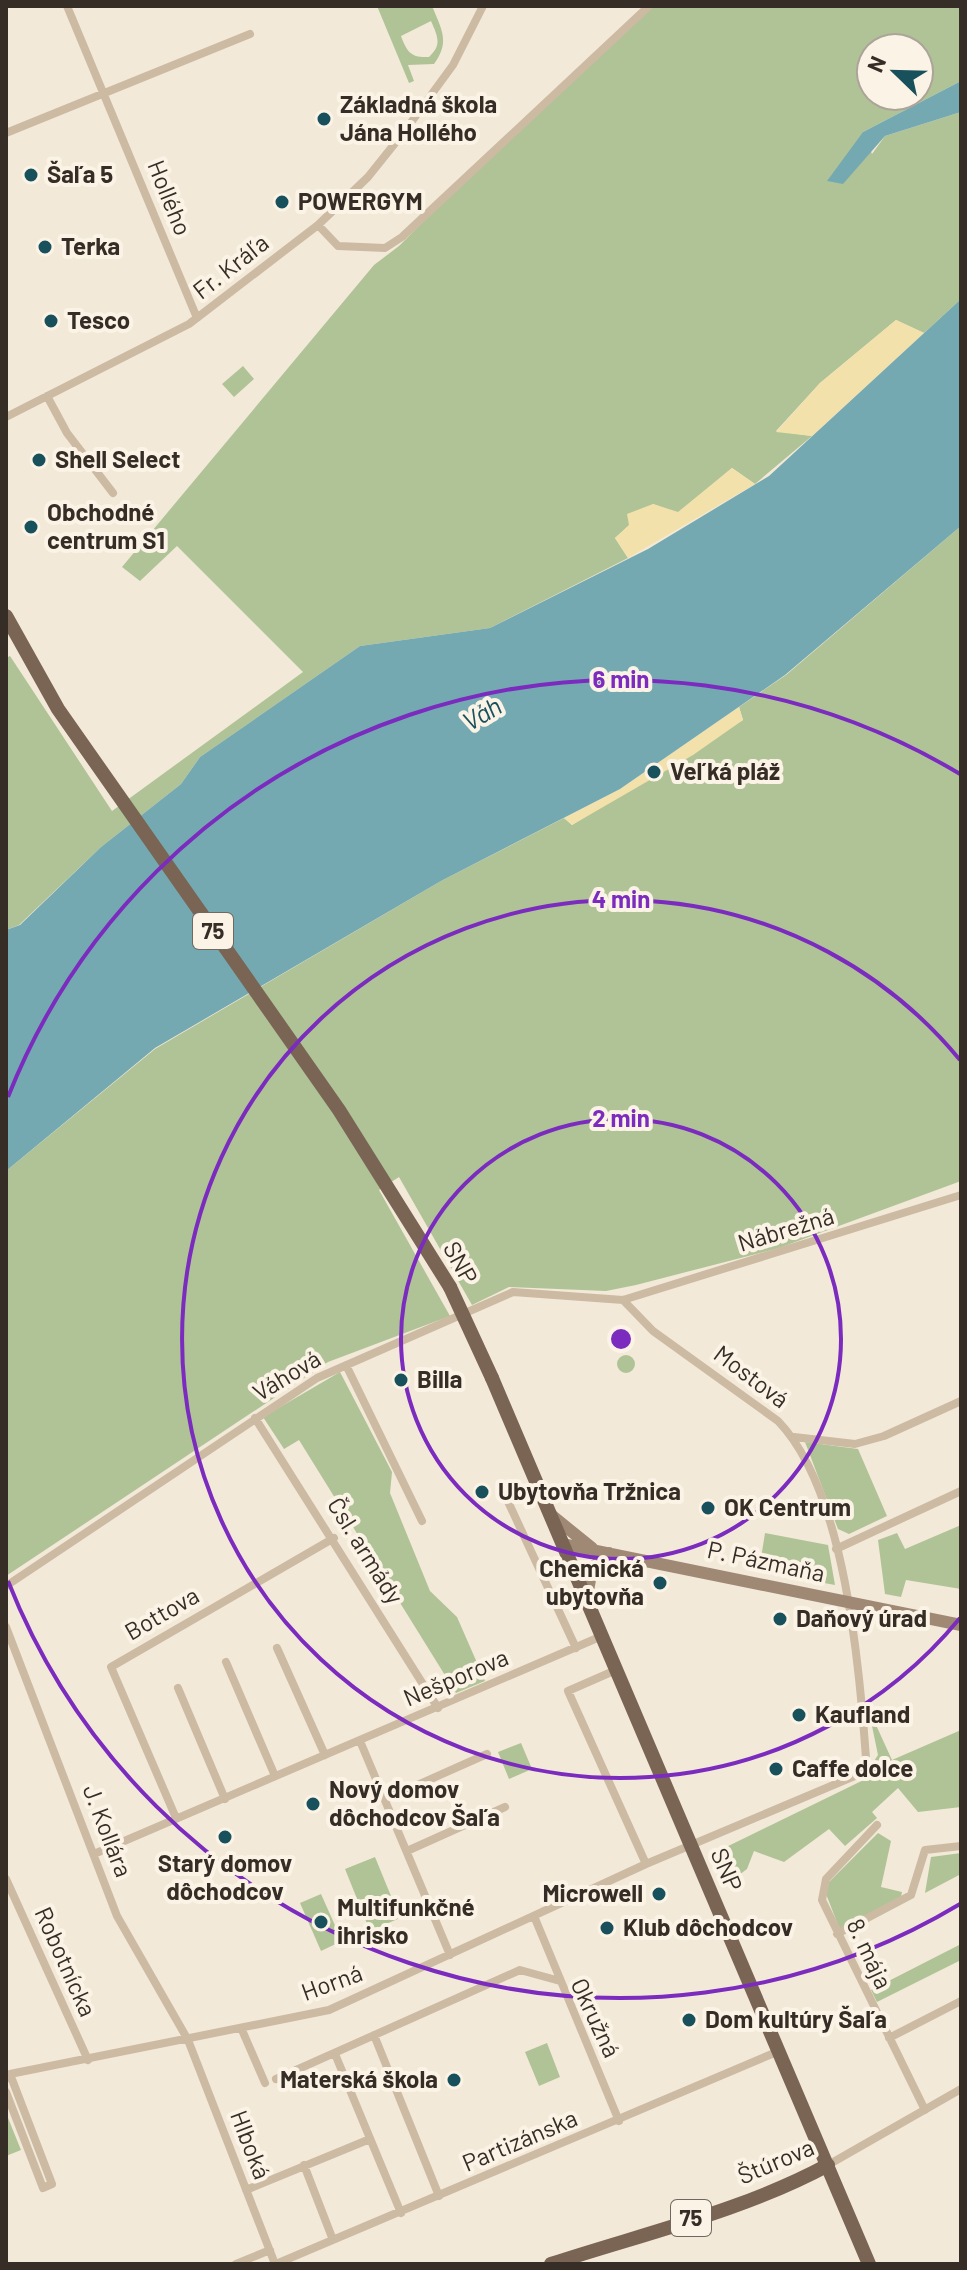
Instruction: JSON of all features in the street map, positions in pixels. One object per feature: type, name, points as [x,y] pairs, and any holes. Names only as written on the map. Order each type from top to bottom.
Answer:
[{"type":"main road","name":"SNP","points":[[6,616],[32,666],[86,752],[339,1110],[450,1287],[492,1378],[869,2264]]},
{"type":"main road","points":[[550,1514],[594,1551]]},
{"type":"main road","name":"P. Pázmaňa","points":[[562,1544],[961,1625]]},
{"type":"main road","points":[[589,1606],[586,1590],[592,1568],[609,1553]]},
{"type":"main road","name":"Štúrova","points":[[551,2264],[738,2202],[802,2179],[828,2165]]},
{"type":"street","name":"Hollého","points":[[67,6],[197,318]]},
{"type":"street","name":"Fr. Kráľa","points":[[6,417],[197,318],[318,225],[368,177],[404,132],[453,65],[483,6]]},
{"type":"street","points":[[318,225],[338,246],[385,248],[402,237],[649,6]]},
{"type":"street","points":[[6,133],[250,34]]},
{"type":"street","points":[[47,396],[67,433],[113,493]]},
{"type":"street","name":"Nábrežná","points":[[623,1300],[776,1255],[961,1195]]},
{"type":"street","name":"Váhová","points":[[6,1586],[317,1378],[513,1292],[623,1300]]},
{"type":"street","name":"Mostová","points":[[623,1300],[653,1331],[758,1403],[794,1437],[816,1479],[848,1602],[866,1758],[857,1775],[708,1840]]},
{"type":"street","points":[[346,1365],[422,1521]]},
{"type":"street","points":[[794,1437],[855,1444],[884,1436],[961,1401]]},
{"type":"street","name":"Čsl. armády","points":[[255,1418],[334,1538],[438,1708]]},
{"type":"street","points":[[836,1549],[961,1491]]},
{"type":"street","points":[[504,1493],[576,1648]]},
{"type":"street","name":"Bottova","points":[[176,1818],[111,1667],[334,1538]]},
{"type":"street","name":"J. Kollára","points":[[6,1627],[117,1916],[188,2040]]},
{"type":"street","name":"Nešporova","points":[[94,1854],[602,1636]]},
{"type":"street","points":[[277,1648],[325,1755]]},
{"type":"street","points":[[226,1662],[275,1776]]},
{"type":"street","points":[[616,1670],[568,1691],[646,1864]]},
{"type":"street","points":[[178,1688],[225,1799]]},
{"type":"street","points":[[360,1741],[450,1955]]},
{"type":"street","points":[[386,1799],[487,1754]]},
{"type":"street","points":[[407,1851],[505,1807]]},
{"type":"street","name":"8. mája","points":[[877,1825],[826,1879],[822,1900],[925,2110]]},
{"type":"street","points":[[685,1831],[708,1840]]},
{"type":"street","name":"Horná","points":[[6,2092],[43,2188],[52,2184],[8,2077],[329,2010],[646,1864],[708,1840]]},
{"type":"street","points":[[837,1934],[911,1895],[925,1850],[961,1846]]},
{"type":"street","name":"Robotnícka","points":[[6,1879],[88,2060]]},
{"type":"street","points":[[534,1916],[560,1981]]},
{"type":"street","name":"Okružná","points":[[276,2079],[520,1970],[560,1981],[619,2121]]},
{"type":"street","points":[[889,2038],[961,2001]]},
{"type":"street","points":[[242,2030],[265,2083]]},
{"type":"street","points":[[374,2035],[439,2196]]},
{"type":"street","name":"Hlboká","points":[[188,2040],[275,2264]]},
{"type":"street","name":"Partizánska","points":[[275,2264],[779,2051]]},
{"type":"street","points":[[335,2054],[401,2213]]},
{"type":"street","name":"Štúrova","points":[[828,2165],[961,2089]]},
{"type":"street","points":[[246,2190],[370,2139]]},
{"type":"street","points":[[304,2165],[333,2240]]},
{"type":"street","points":[[236,2264],[270,2250]]},
{"type":"green space","points":[[377,6],[432,6],[439,22],[443,42],[439,56],[434,64],[408,65],[414,81],[409,83]],"holes":[[[431,21],[438,40],[436,49],[429,57],[410,53],[401,36]]]},
{"type":"green space","points":[[649,6],[961,6],[961,81],[935,95],[935,32],[855,32],[855,112],[901,112],[863,132],[872,154],[885,136],[961,112],[961,299],[924,333],[896,320],[820,383],[776,431],[812,436],[755,484],[732,468],[678,513],[653,504],[615,538],[628,558],[490,628],[360,646],[200,757],[181,784],[101,847],[19,925],[6,930],[6,658],[10,656],[112,811],[303,672],[177,546],[140,581],[122,567],[374,265],[399,246],[556,90]]},
{"type":"green space","points":[[243,366],[254,379],[234,397],[222,384]]},
{"type":"green space","points":[[961,526],[961,1181],[779,1248],[636,1285],[606,1291],[509,1287],[472,1305],[399,1177],[379,1190],[450,1316],[328,1362],[6,1576],[6,1171],[155,1049],[441,881],[564,818],[572,825],[743,720],[739,707],[786,675]]},
{"type":"green space","points":[[622,1355],[630,1355],[635,1364],[633,1371],[622,1373],[617,1368],[617,1360]]},
{"type":"green space","points":[[340,1372],[392,1472],[390,1493],[430,1591],[457,1617],[485,1681],[456,1693],[299,1440],[284,1449],[263,1417]]},
{"type":"green space","points":[[805,1442],[858,1449],[887,1516],[849,1534],[838,1529]]},
{"type":"green space","points":[[961,1525],[961,1589],[906,1580],[901,1597],[885,1594],[878,1540],[897,1533],[905,1549]]},
{"type":"green space","points":[[765,1533],[828,1545],[835,1585],[759,1571]]},
{"type":"green space","points":[[876,1725],[892,1760],[961,1730],[961,1807],[918,1812],[898,1788],[872,1812],[877,1818],[845,1846],[829,1829],[784,1862],[754,1851],[747,1869],[739,1875],[739,1885],[731,1888],[716,1852],[880,1772],[865,1775],[878,1755],[872,1726]]},
{"type":"green space","points":[[521,1743],[532,1769],[509,1779],[498,1752]]},
{"type":"green space","points":[[878,1833],[891,1841],[881,1887],[902,1892],[901,1897],[840,1930],[826,1894],[829,1882]]},
{"type":"green space","points":[[961,1853],[961,1874],[925,1893],[931,1857]]},
{"type":"green space","points":[[375,1857],[400,1918],[370,1931],[345,1869]]},
{"type":"green space","points":[[321,1894],[342,1941],[321,1951],[300,1903]]},
{"type":"green space","points":[[961,1944],[961,1960],[877,2002],[871,1990]]},
{"type":"green space","points":[[547,2043],[560,2077],[539,2086],[525,2052]]},
{"type":"green space","points":[[6,2113],[21,2150],[6,2156]]},
{"type":"sand","points":[[896,320],[924,333],[812,436],[776,432],[820,383]]},
{"type":"sand","points":[[732,468],[755,484],[628,558],[615,538],[629,525],[627,514],[653,504],[678,512]]},
{"type":"sand","name":"Veľká pláž","points":[[739,707],[743,720],[693,755],[572,825],[564,818],[620,789]]},
{"type":"water","points":[[961,81],[961,112],[885,136],[843,184],[827,181],[863,132],[901,112],[935,112],[935,95]]},
{"type":"water","name":"Váh","points":[[961,299],[961,526],[785,675],[620,789],[441,881],[155,1048],[6,1171],[6,930],[20,925],[101,847],[181,784],[200,757],[360,646],[490,628],[648,549],[769,476]]},
{"type":"place","name":"Základná škola Jána Hollého","points":[[324,119]]},
{"type":"place","name":"Šaľa 5","points":[[31,175]]},
{"type":"place","name":"POWERGYM","points":[[282,202]]},
{"type":"place","name":"Terka","points":[[45,247]]},
{"type":"place","name":"Tesco","points":[[51,321]]},
{"type":"place","name":"Shell Select","points":[[39,460]]},
{"type":"place","name":"Obchodné centrum S1","points":[[31,527]]},
{"type":"place","name":"Veľká pláž","points":[[654,772]]},
{"type":"place","name":"Billa","points":[[401,1380]]},
{"type":"place","name":"Ubytovňa Tržnica","points":[[482,1492]]},
{"type":"place","name":"OK Centrum","points":[[708,1508]]},
{"type":"place","name":"Chemická ubytovňa","points":[[660,1583]]},
{"type":"place","name":"Daňový úrad","points":[[780,1619]]},
{"type":"place","name":"Kaufland","points":[[799,1715]]},
{"type":"place","name":"Caffe dolce","points":[[776,1769]]},
{"type":"place","name":"Nový domov dôchodcov Šaľa","points":[[313,1804]]},
{"type":"place","name":"Starý domov dôchodcov","points":[[225,1837]]},
{"type":"place","name":"Microwell","points":[[659,1894]]},
{"type":"place","name":"Multifunkčné ihrisko","points":[[321,1922]]},
{"type":"place","name":"Klub dôchodcov","points":[[607,1928]]},
{"type":"place","name":"Dom kultúry Šaľa","points":[[689,2020]]},
{"type":"place","name":"Materská škola","points":[[454,2080]]}]
